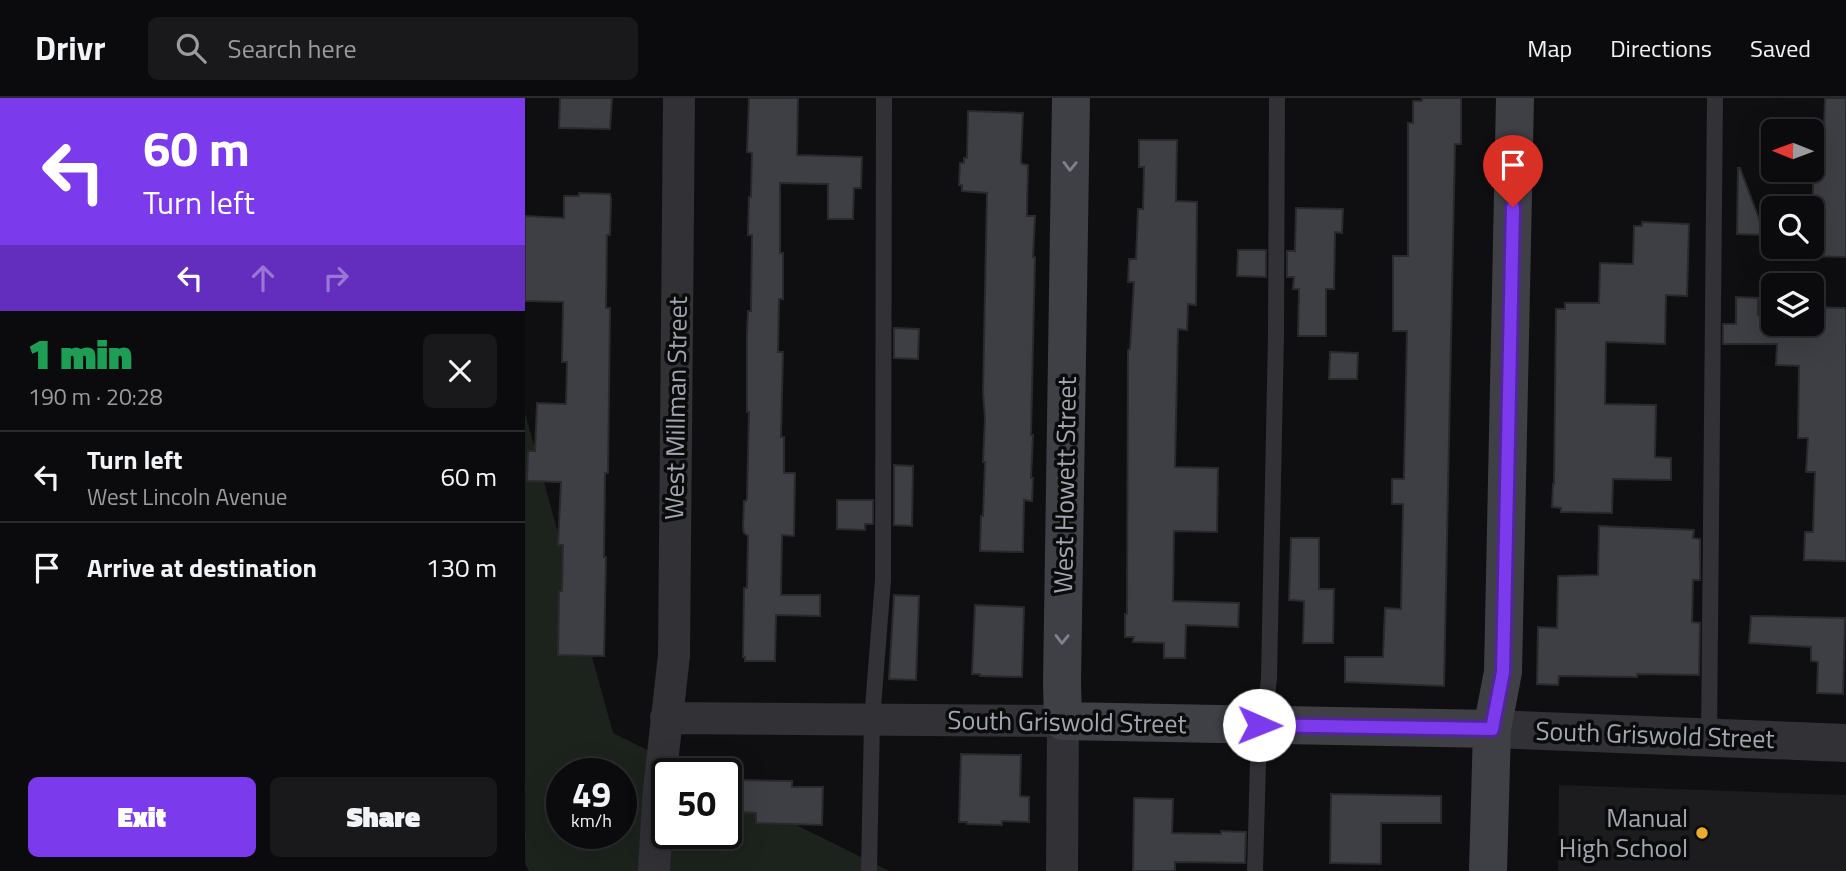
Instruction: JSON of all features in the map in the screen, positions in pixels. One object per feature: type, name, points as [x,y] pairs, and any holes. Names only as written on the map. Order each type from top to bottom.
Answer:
[{"type":"main road","name":"West Howett Street","points":[[1063,721],[1071,98]]},
{"type":"main road","points":[[1488,871],[1492,729],[1503,672],[1515,98]]},
{"type":"main road","name":"South Griswold Street","points":[[1063,721],[1492,729]]},
{"type":"street","name":"West Millman Street","points":[[654,871],[658,799],[674,655],[679,98]]},
{"type":"street","name":"South Griswold Street","points":[[666,718],[1063,721]]},
{"type":"street","name":"West Howett Street","points":[[1062,871],[1063,721]]},
{"type":"street","name":"South Griswold Street","points":[[1492,729],[1846,743]]},
{"type":"lane","points":[[869,871],[873,720],[883,580],[884,98]]},
{"type":"lane","points":[[1255,871],[1259,725],[1269,678],[1276,334],[1277,98]]},
{"type":"lane","points":[[1709,737],[1715,98]]},
{"type":"shaded area","points":[[525,413],[613,733],[664,758],[651,758],[651,849],[742,849],[742,798],[889,871],[529,871],[525,863]]},
{"type":"shaded area","name":"Manual High School","points":[[1559,785],[1846,795],[1846,871],[1558,871]]},
{"type":"building","points":[[560,98],[612,98],[610,129],[559,128]]},
{"type":"building","points":[[749,98],[798,98],[797,155],[862,157],[861,188],[854,188],[853,219],[828,219],[828,184],[780,183],[780,253],[783,253],[783,299],[779,299],[778,352],[783,352],[781,437],[784,437],[784,473],[795,473],[794,536],[782,535],[781,595],[820,595],[820,616],[776,615],[775,661],[745,661],[743,657],[748,536],[743,527],[744,501],[747,498],[749,412],[747,333],[748,311],[751,311],[752,235],[748,235],[752,153],[747,152]]},
{"type":"building","points":[[1422,98],[1461,98],[1461,144],[1455,144],[1444,686],[1345,682],[1345,657],[1383,657],[1385,608],[1401,609],[1403,504],[1392,504],[1392,479],[1404,479],[1407,331],[1393,331],[1393,256],[1408,256],[1408,123],[1413,123],[1413,101],[1422,101]]},
{"type":"building","points":[[1825,98],[1846,98],[1846,257],[1824,256],[1824,196],[1813,196],[1813,182],[1824,182]]},
{"type":"building","points":[[968,111],[1023,113],[1021,162],[1028,165],[1027,216],[1035,216],[1035,257],[1031,435],[1033,478],[1032,501],[1024,500],[1023,552],[980,551],[985,462],[983,393],[987,193],[962,191],[962,185],[959,185],[960,163],[964,163],[964,158],[967,158]]},
{"type":"building","points":[[1139,140],[1177,140],[1176,201],[1197,202],[1196,305],[1188,304],[1187,330],[1178,329],[1175,467],[1218,468],[1217,532],[1174,531],[1173,601],[1239,603],[1238,627],[1186,625],[1185,658],[1164,658],[1164,643],[1133,642],[1134,637],[1125,637],[1128,350],[1134,282],[1128,282],[1129,259],[1136,259],[1138,209],[1143,209],[1144,167],[1139,167]]},
{"type":"building","points":[[1740,168],[1761,224],[1761,235],[1737,234]]},
{"type":"building","points":[[579,193],[610,194],[611,199],[610,235],[607,235],[606,308],[610,308],[608,473],[605,473],[604,656],[558,655],[563,545],[558,545],[561,482],[527,481],[528,451],[535,451],[537,403],[566,404],[567,362],[562,362],[563,302],[525,301],[525,216],[564,218],[564,196],[579,196]]},
{"type":"building","points":[[1296,208],[1343,209],[1342,233],[1335,232],[1334,289],[1326,289],[1326,336],[1298,336],[1299,289],[1293,289],[1294,277],[1287,277],[1287,251],[1295,251]]},
{"type":"building","points":[[1642,222],[1689,224],[1687,296],[1666,295],[1665,344],[1606,342],[1605,404],[1656,405],[1655,457],[1671,458],[1671,480],[1613,479],[1612,513],[1561,512],[1561,508],[1552,507],[1556,309],[1565,309],[1565,303],[1599,303],[1600,263],[1633,264],[1634,226],[1642,226]]},
{"type":"building","points":[[1238,250],[1266,250],[1266,277],[1237,276]]},
{"type":"building","points":[[1736,297],[1758,298],[1761,336],[1824,336],[1824,307],[1846,308],[1846,561],[1804,560],[1805,532],[1813,532],[1815,472],[1806,472],[1808,438],[1798,438],[1799,366],[1776,365],[1777,344],[1723,344],[1723,324],[1736,324]]},
{"type":"building","points":[[894,328],[919,329],[918,359],[894,358]]},
{"type":"building","points":[[1330,352],[1358,353],[1357,379],[1329,379]]},
{"type":"building","points":[[894,465],[913,466],[912,526],[894,525]]},
{"type":"building","points":[[837,500],[873,500],[873,524],[865,524],[865,530],[837,529]]},
{"type":"building","points":[[1599,526],[1694,530],[1693,538],[1700,539],[1700,580],[1693,580],[1692,622],[1700,623],[1699,675],[1559,676],[1558,685],[1537,684],[1538,627],[1557,628],[1558,576],[1598,575]]},
{"type":"building","points":[[1291,538],[1319,538],[1319,589],[1334,589],[1333,643],[1303,643],[1304,601],[1289,600]]},
{"type":"building","points":[[894,595],[919,596],[916,680],[889,679]]},
{"type":"building","points":[[975,605],[1024,607],[1022,677],[972,674]]},
{"type":"building","points":[[1751,616],[1845,618],[1843,694],[1817,693],[1818,662],[1811,661],[1811,647],[1749,643]]},
{"type":"building","points":[[961,754],[1021,755],[1020,796],[1029,797],[1029,822],[1002,821],[1002,825],[959,822]]},
{"type":"building","points":[[742,780],[792,781],[792,787],[823,787],[822,825],[756,823],[756,813],[742,812]]},
{"type":"building","points":[[1331,794],[1441,796],[1441,823],[1381,823],[1381,864],[1330,863]]},
{"type":"building","points":[[1134,798],[1173,799],[1172,833],[1246,832],[1245,863],[1175,862],[1175,871],[1133,871]]},
{"type":"place","name":"Manual High School","points":[[1702,833]]},
{"type":"route","points":[[1259,725],[1492,729],[1503,672],[1513,207]]}]
